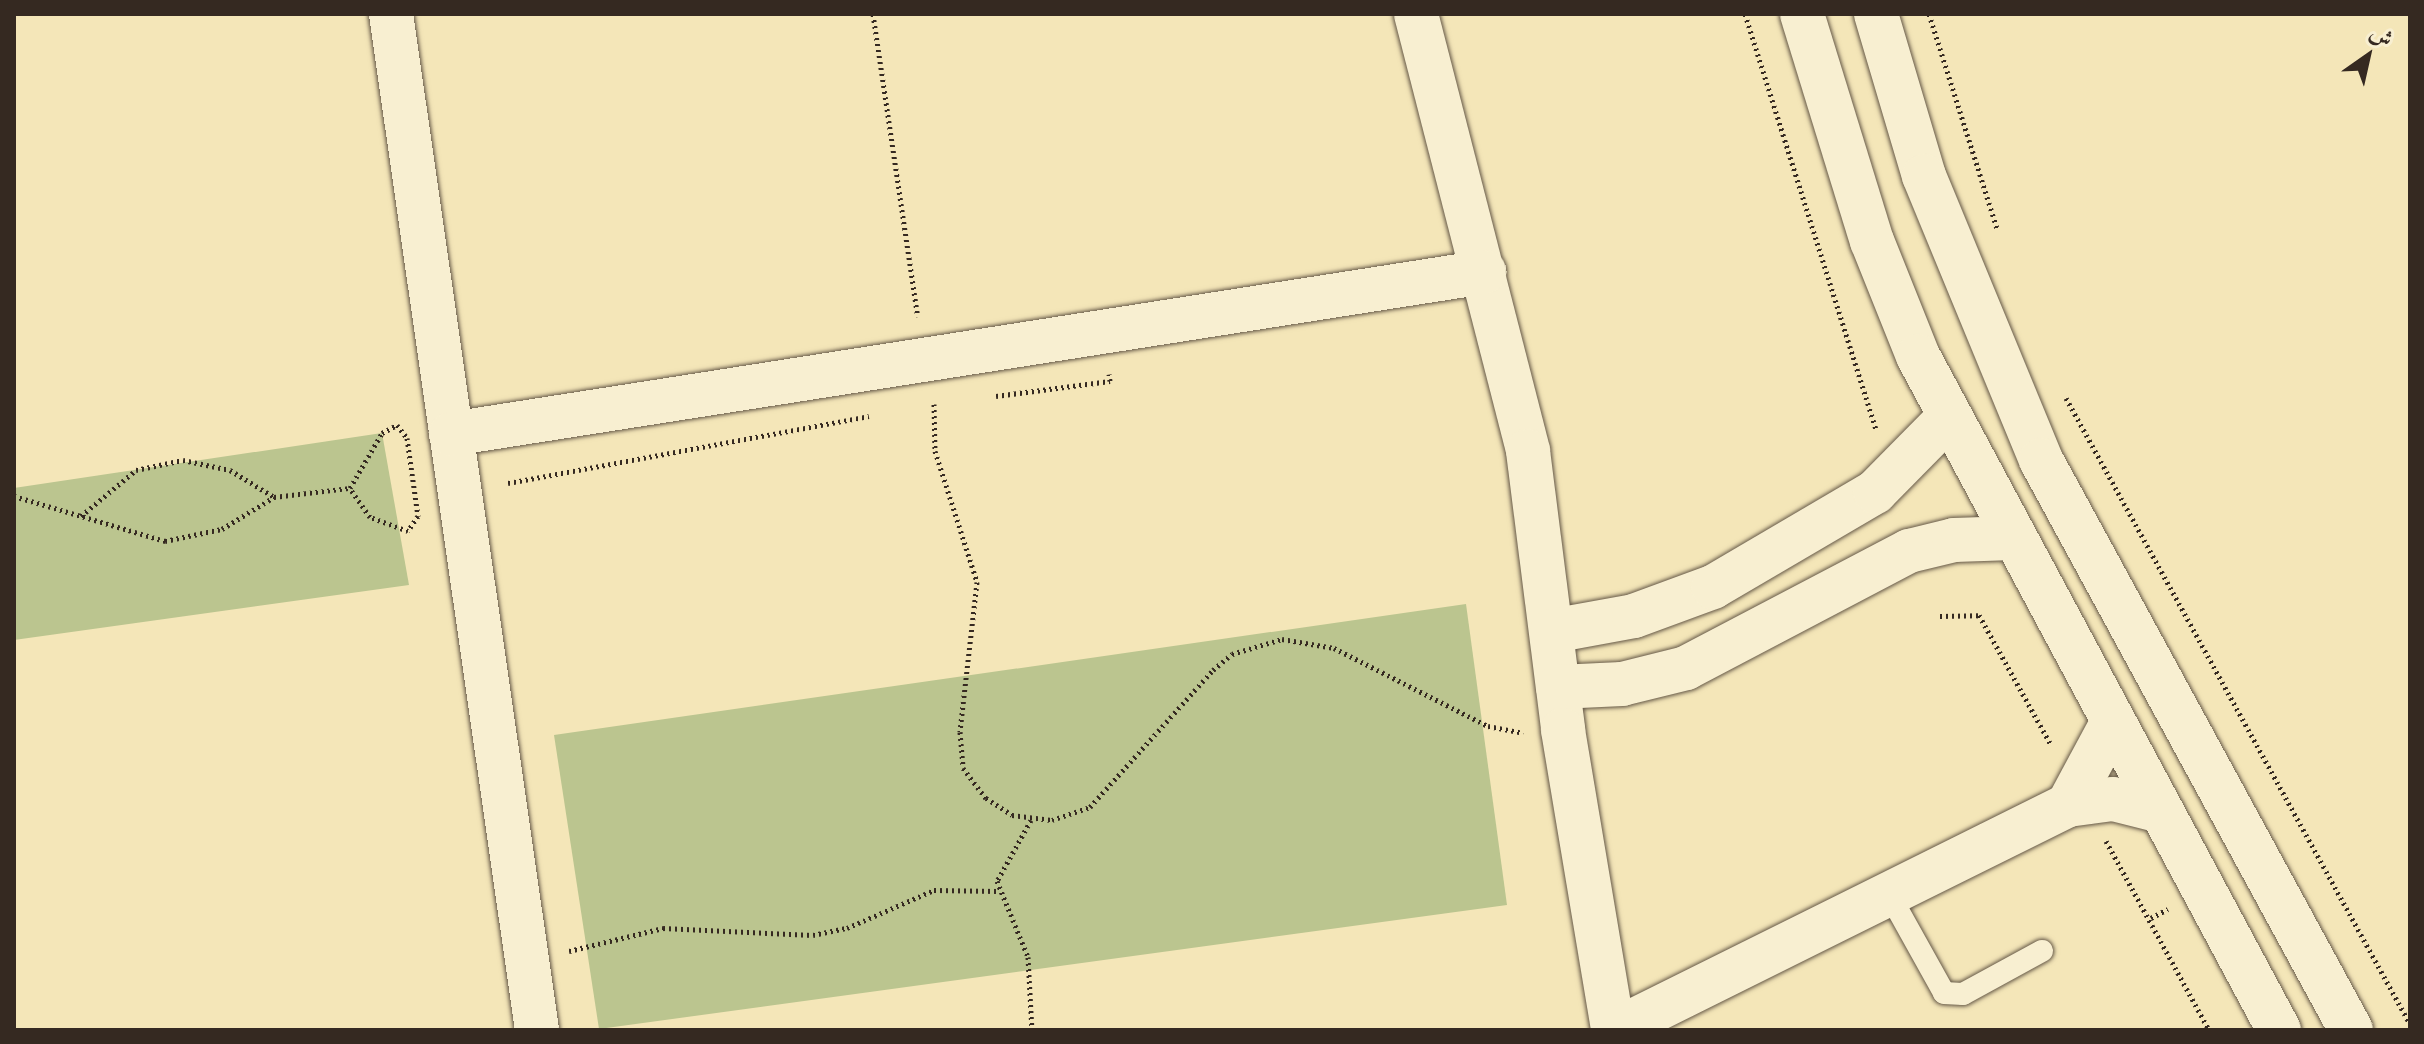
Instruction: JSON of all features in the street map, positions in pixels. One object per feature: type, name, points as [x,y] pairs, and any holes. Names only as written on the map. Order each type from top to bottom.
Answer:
[{"type":"street","points":[[391,14],[537,1030]]},
{"type":"street","points":[[1416,14],[1528,451],[1563,730],[1614,1030],[1889,894],[2082,815],[2113,799],[2157,810]]},
{"type":"street","points":[[1802,14],[1872,241],[1949,417],[2111,725],[2279,1030]]},
{"type":"street","points":[[1876,14],[1924,176],[2041,460],[2351,1030]]},
{"type":"street","points":[[451,434],[1484,272]]},
{"type":"street","points":[[1552,631],[1634,616],[1713,587],[1875,492],[1949,417]]},
{"type":"street","points":[[1558,687],[1654,678],[1746,640],[1909,551],[1954,540],[2013,538]]},
{"type":"street","points":[[1713,587],[1718,620],[1746,640]]},
{"type":"street","points":[[2082,815],[2111,725]]},
{"type":"lane","points":[[1889,894],[1944,993],[1963,994],[2042,951]]},
{"type":"path","points":[[873,14],[935,451],[977,582],[960,732],[963,768],[986,798],[1031,820],[1090,807],[1213,670],[1232,654],[1282,639],[1334,648],[1488,726],[1563,730]]},
{"type":"path","points":[[1745,14],[1885,457],[1866,481],[1875,492]]},
{"type":"path","points":[[1929,14],[2001,242]]},
{"type":"path","points":[[990,397],[1110,381],[1102,331]]},
{"type":"path","points":[[2063,391],[2410,1024]]},
{"type":"path","points":[[929,405],[944,403]]},
{"type":"path","points":[[508,483],[883,414]]},
{"type":"path","points":[[388,426],[404,430],[414,529],[370,517],[350,488],[388,426]]},
{"type":"path","points":[[81,516],[136,470],[183,460],[230,470],[274,497]]},
{"type":"path","points":[[14,496],[81,516],[107,529],[165,541],[222,529],[274,497],[350,488]]},
{"type":"path","points":[[1940,616],[1979,615],[2053,749]]},
{"type":"path","points":[[2082,815],[2151,918],[2209,1030]]},
{"type":"path","points":[[1031,820],[1003,861],[998,891],[1028,957],[1032,1030]]},
{"type":"path","points":[[528,970],[617,936],[663,928],[813,935],[847,928],[934,890],[998,891]]},
{"type":"path","points":[[2151,918],[2170,908]]},
{"type":"green space","points":[[382,433],[409,585],[14,640],[14,488]]},
{"type":"green space","points":[[1466,604],[1507,905],[599,1029],[554,735]]}]
